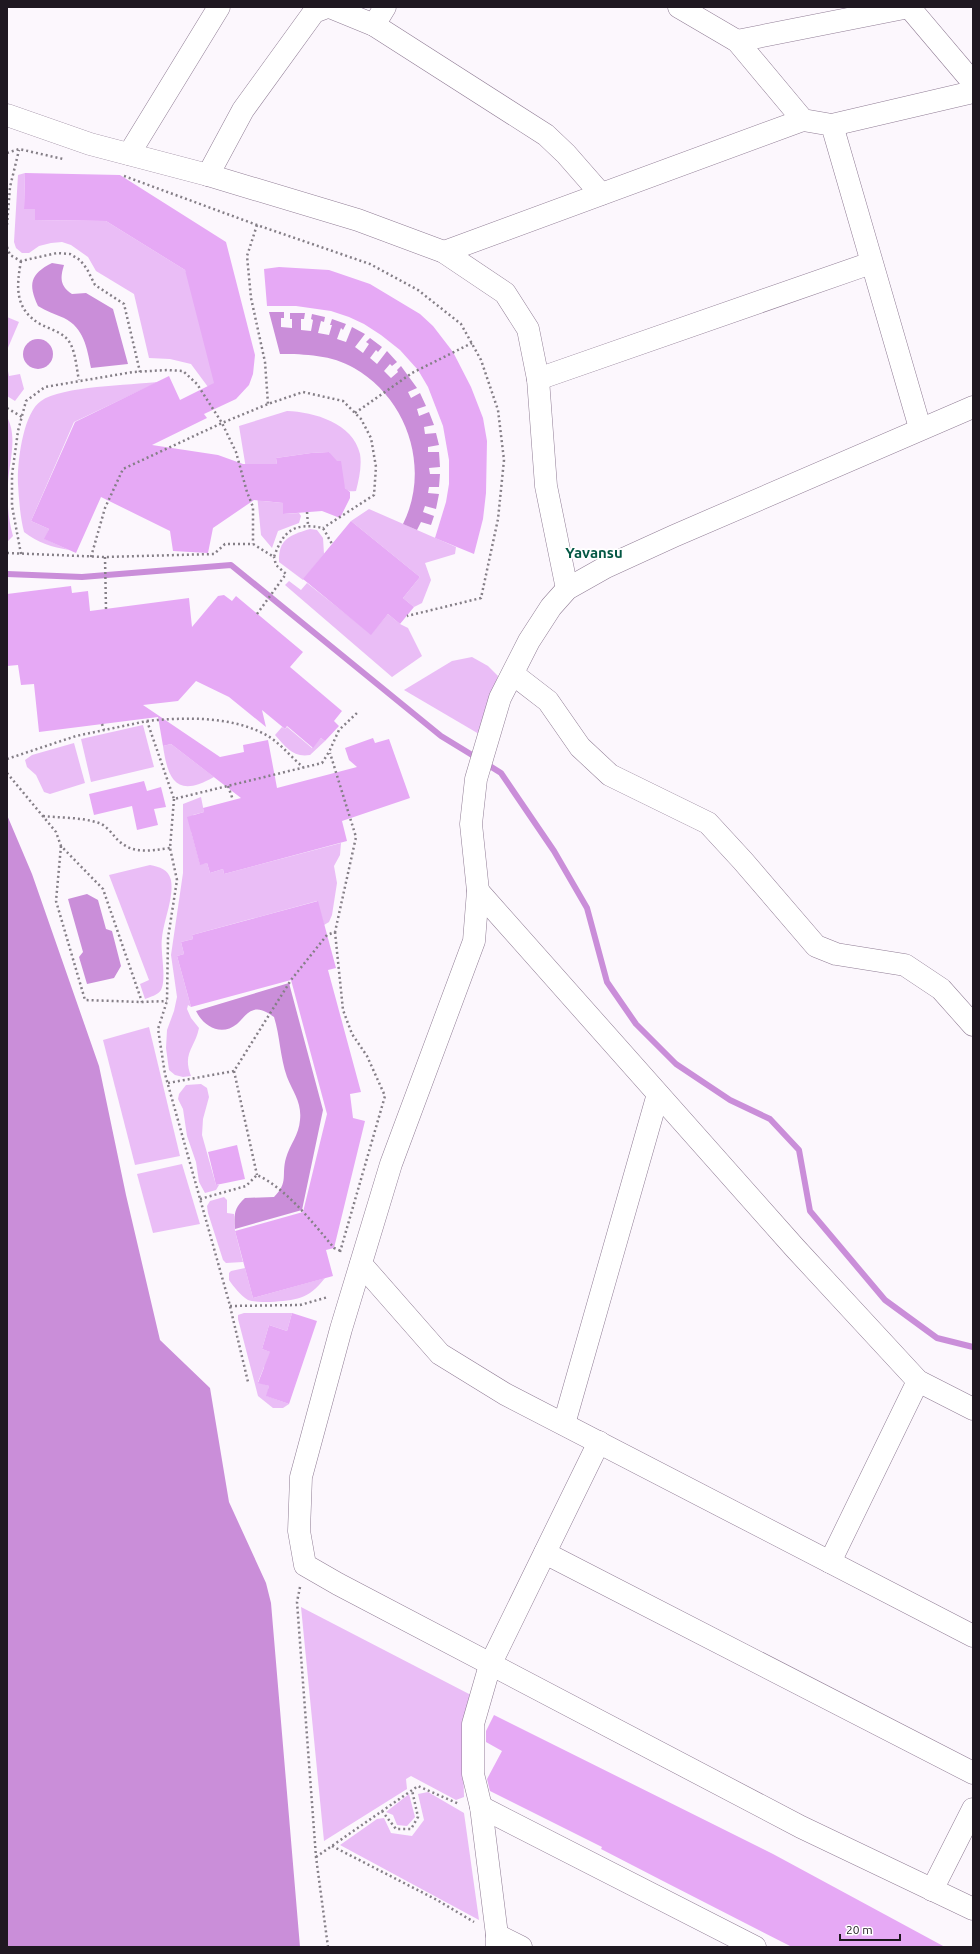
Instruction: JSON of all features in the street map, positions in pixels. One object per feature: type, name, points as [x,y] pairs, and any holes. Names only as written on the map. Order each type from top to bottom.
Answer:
[{"type":"street","points":[[129,154],[219,7]]},
{"type":"street","points":[[208,175],[243,110],[314,12],[326,7]]},
{"type":"street","points":[[330,7],[379,16],[546,135],[566,154],[600,194]]},
{"type":"street","points":[[679,7],[737,42],[804,120]]},
{"type":"street","points":[[444,252],[804,120],[832,125],[972,82],[909,7],[737,42]]},
{"type":"street","points":[[7,115],[90,144],[208,175],[358,220],[444,252],[505,293],[528,328],[538,379],[546,486],[567,589]]},
{"type":"street","points":[[832,125],[920,428]]},
{"type":"street","points":[[538,379],[871,263]]},
{"type":"street","points":[[973,407],[920,428],[606,567],[567,589],[551,607],[529,641],[500,698],[476,780],[471,824],[478,891],[474,941],[391,1164],[341,1329],[301,1477],[299,1531],[305,1565],[490,1665],[801,1826],[932,1890],[973,1908]]},
{"type":"street","points":[[513,674],[548,701],[580,748],[610,776],[708,823],[743,861],[816,946],[836,954],[905,965],[941,989],[973,1025]]},
{"type":"street","points":[[478,891],[795,1248],[918,1381],[973,1409]]},
{"type":"street","points":[[564,1424],[658,1094]]},
{"type":"street","points":[[361,1264],[440,1354],[505,1394],[973,1636]]},
{"type":"street","points":[[830,1562],[918,1381]]},
{"type":"street","points":[[521,1947],[497,1941],[481,1807],[474,1774],[473,1724],[490,1665],[599,1442]]},
{"type":"street","points":[[545,1553],[973,1773]]},
{"type":"street","points":[[481,1807],[755,1947]]},
{"type":"street","points":[[932,1890],[973,1809]]},
{"type":"path","points":[[7,153],[19,149],[70,160]]},
{"type":"path","points":[[7,226],[10,187],[19,149]]},
{"type":"path","points":[[122,176],[256,225],[370,264],[418,290],[461,324],[481,360],[498,410],[504,460],[498,519],[481,598],[407,616]]},
{"type":"path","points":[[256,225],[246,256],[251,298],[265,362],[268,404]]},
{"type":"path","points":[[7,247],[10,255],[21,261],[56,253],[70,254],[80,260],[87,269],[95,285],[124,304],[140,372]]},
{"type":"path","points":[[21,261],[19,273],[20,305],[40,324],[66,337],[72,348],[79,380]]},
{"type":"path","points":[[355,413],[412,373],[472,342]]},
{"type":"path","points":[[21,554],[12,506],[12,475],[18,431],[26,401],[45,388],[79,380],[167,370],[183,372],[197,384],[222,423],[236,452],[246,492],[253,507],[253,544]]},
{"type":"path","points":[[91,557],[105,508],[123,469],[222,423],[268,404],[303,392],[343,401],[361,419],[371,438],[376,467],[374,495],[323,528],[308,525],[287,532],[279,541],[274,557],[276,565],[286,574],[256,614]]},
{"type":"path","points":[[7,408],[22,417]]},
{"type":"path","points":[[307,512],[308,525]]},
{"type":"path","points":[[323,528],[332,544]]},
{"type":"path","points":[[7,553],[91,557],[214,554],[225,544],[253,544],[274,557]]},
{"type":"path","points":[[105,557],[106,609]]},
{"type":"path","points":[[174,799],[322,763],[330,752],[339,730],[357,712]]},
{"type":"path","points":[[7,759],[76,736],[147,721],[182,718],[240,724],[269,737],[303,768]]},
{"type":"path","points":[[147,721],[174,799],[170,848],[177,880],[168,938],[167,1001],[158,1029],[168,1083],[230,1306],[248,1382]]},
{"type":"path","points":[[102,724],[104,730]]},
{"type":"path","points":[[330,752],[356,837],[335,932],[343,1010],[352,1034],[367,1056],[385,1096],[339,1258]]},
{"type":"path","points":[[7,773],[56,832],[61,846],[103,889],[142,1002]]},
{"type":"path","points":[[228,786],[232,800]]},
{"type":"path","points":[[42,816],[80,819],[100,823],[111,832],[122,845],[130,849],[150,851],[170,848]]},
{"type":"path","points":[[61,846],[56,901],[85,1000],[142,1002],[167,1001]]},
{"type":"path","points":[[257,1175],[234,1070],[289,983],[327,935],[335,932]]},
{"type":"path","points":[[168,1083],[234,1070]]},
{"type":"path","points":[[257,1175],[266,1179],[302,1210],[334,1248],[341,1251]]},
{"type":"path","points":[[200,1199],[246,1186],[257,1175]]},
{"type":"path","points":[[230,1306],[300,1305],[329,1297],[331,1291]]},
{"type":"path","points":[[305,1565],[297,1602],[316,1857],[328,1947]]},
{"type":"path","points":[[316,1857],[418,1786],[460,1804],[481,1807]]},
{"type":"path","points":[[382,1811],[396,1829],[411,1829],[418,1817],[412,1790]]},
{"type":"path","points":[[332,1846],[437,1900],[497,1941]]},
{"type":"shaded area","points":[[25,173],[24,209],[35,209],[35,220],[106,221],[185,270],[223,360],[211,391],[191,364],[170,359],[149,358],[134,294],[96,271],[88,257],[71,245],[62,242],[39,246],[29,253],[22,253],[16,248],[14,242],[18,175]]},
{"type":"shaded area","points":[[52,263],[64,265],[62,281],[63,285],[68,291],[72,294],[86,293],[113,309],[128,364],[91,368],[84,339],[76,327],[64,318],[38,306],[33,292],[33,280],[39,271]]},
{"type":"shaded area","points":[[269,312],[284,312],[284,318],[281,318],[281,327],[292,328],[290,313],[305,313],[304,319],[301,319],[301,330],[311,331],[313,320],[311,319],[312,314],[325,317],[324,322],[321,321],[318,333],[329,335],[332,319],[346,324],[343,330],[341,328],[337,339],[346,342],[352,327],[365,334],[355,347],[363,353],[369,344],[366,342],[370,338],[382,347],[378,352],[376,350],[370,358],[377,364],[387,351],[397,362],[392,366],[390,364],[384,371],[391,378],[398,372],[397,370],[401,366],[417,388],[408,392],[411,398],[420,393],[426,406],[417,409],[419,416],[429,412],[434,425],[424,427],[425,434],[436,433],[439,445],[428,447],[428,452],[439,452],[440,467],[429,468],[430,474],[440,474],[439,487],[429,487],[428,493],[439,494],[436,509],[425,506],[423,512],[434,516],[431,525],[421,522],[417,530],[403,524],[411,502],[415,480],[414,458],[409,436],[400,416],[388,397],[372,381],[354,368],[337,360],[299,354],[280,354]]},
{"type":"shaded area","points":[[7,317],[19,322],[7,350]]},
{"type":"shaded area","points":[[38,339],[49,343],[53,354],[49,365],[38,369],[27,365],[23,354],[27,343]]},
{"type":"shaded area","points":[[7,366],[9,376],[20,374],[24,389],[15,401],[7,396]]},
{"type":"shaded area","points":[[158,382],[74,422],[31,521],[49,529],[45,539],[69,550],[45,544],[24,532],[18,484],[20,452],[26,427],[35,407],[41,401],[64,392],[97,387]]},
{"type":"shaded area","points":[[287,411],[320,417],[341,427],[356,443],[361,459],[356,491],[347,490],[342,483],[329,452],[276,458],[277,464],[258,464],[263,501],[283,503],[283,514],[299,513],[301,516],[299,523],[278,531],[272,548],[261,535],[257,494],[248,481],[239,426]]},
{"type":"shaded area","points":[[7,417],[12,433],[8,497],[9,517],[13,536],[7,542]]},
{"type":"shaded area","points":[[369,509],[456,547],[455,554],[425,563],[431,580],[422,603],[414,607],[403,598],[420,577],[351,521]]},
{"type":"shaded area","points":[[310,529],[317,530],[323,538],[324,554],[303,580],[279,562],[279,554],[283,543],[287,539],[297,533]]},
{"type":"shaded area","points":[[289,581],[301,590],[307,583],[371,634],[388,614],[400,624],[408,628],[422,656],[392,677],[285,585]]},
{"type":"shaded area","points":[[472,657],[488,666],[498,676],[479,734],[404,690],[452,661]]},
{"type":"shaded area","points":[[143,725],[154,767],[91,782],[81,739]]},
{"type":"shaded area","points":[[282,727],[285,729],[287,727],[312,748],[321,738],[325,741],[310,755],[299,755],[290,751],[275,735]]},
{"type":"shaded area","points":[[74,743],[85,783],[50,794],[44,792],[36,775],[27,767],[25,760],[32,755]]},
{"type":"shaded area","points":[[171,744],[214,777],[191,786],[183,786],[176,782],[168,769],[163,746]]},
{"type":"shaded area","points":[[201,797],[204,812],[193,815],[197,829],[191,831],[200,864],[207,863],[210,873],[223,869],[224,874],[341,843],[340,855],[334,866],[337,883],[332,915],[329,922],[324,925],[317,901],[192,935],[193,939],[181,942],[184,954],[177,956],[191,1007],[188,1005],[187,1009],[191,1018],[199,1028],[190,1051],[188,1062],[191,1076],[183,1077],[175,1075],[169,1070],[166,1048],[167,1030],[177,997],[171,955],[183,873],[183,804]]},
{"type":"shaded area","points":[[7,815],[32,874],[99,1066],[126,1195],[160,1340],[210,1388],[229,1502],[266,1583],[271,1603],[300,1947],[7,1947]]},
{"type":"shaded area","points":[[150,865],[160,868],[168,873],[172,887],[162,938],[163,985],[158,993],[145,999],[140,984],[149,980],[109,875]]},
{"type":"shaded area","points":[[87,894],[98,900],[106,929],[112,931],[121,966],[114,978],[87,984],[79,957],[83,952],[68,899]]},
{"type":"shaded area","points":[[289,983],[323,1110],[302,1210],[235,1229],[237,1208],[245,1198],[274,1197],[282,1187],[286,1158],[299,1125],[300,1108],[287,1077],[274,1017],[262,1010],[254,1010],[249,1012],[231,1028],[219,1030],[203,1021],[196,1011]]},
{"type":"shaded area","points":[[149,1027],[180,1156],[135,1165],[103,1040]]},
{"type":"shaded area","points":[[201,1084],[207,1088],[209,1097],[203,1119],[202,1135],[216,1185],[219,1185],[216,1190],[205,1193],[199,1182],[196,1162],[187,1136],[183,1109],[178,1099],[179,1094],[186,1085]]},
{"type":"shaded area","points":[[182,1164],[200,1224],[153,1233],[137,1174]]},
{"type":"shaded area","points":[[224,1197],[227,1200],[227,1213],[234,1214],[235,1231],[243,1262],[226,1263],[223,1260],[208,1213],[207,1206],[210,1201]]},
{"type":"shaded area","points":[[245,1268],[253,1298],[325,1278],[313,1291],[301,1298],[270,1302],[253,1301],[242,1296],[229,1280],[229,1273],[231,1271]]},
{"type":"shaded area","points":[[244,1313],[292,1313],[287,1331],[269,1325],[262,1349],[279,1355],[273,1371],[264,1367],[258,1382],[269,1386],[267,1396],[289,1404],[283,1408],[273,1408],[258,1396],[238,1319],[238,1315]]},
{"type":"shaded area","points":[[301,1607],[471,1695],[462,1723],[464,1797],[456,1800],[411,1776],[406,1779],[407,1789],[324,1841]]},
{"type":"shaded area","points":[[428,1792],[464,1813],[479,1920],[340,1845],[377,1819],[384,1818],[391,1833],[412,1836],[424,1820],[418,1794]]},
{"type":"shaded area","points":[[409,1794],[415,1817],[407,1826],[397,1825],[393,1815],[386,1812]]},
{"type":"building","points":[[25,173],[120,175],[226,242],[255,355],[253,374],[249,385],[236,399],[204,414],[207,418],[152,445],[218,455],[243,464],[277,464],[276,458],[329,452],[337,461],[341,461],[345,488],[350,492],[350,498],[340,518],[322,511],[283,514],[283,503],[254,500],[213,528],[208,553],[173,551],[170,531],[101,497],[76,553],[44,539],[49,529],[31,521],[75,422],[169,376],[180,400],[214,383],[185,270],[106,221],[35,220],[35,209],[24,209]]},
{"type":"building","points":[[279,267],[329,270],[370,284],[420,314],[433,326],[453,352],[471,387],[483,418],[487,441],[486,493],[483,519],[474,554],[435,538],[446,502],[449,484],[449,460],[443,426],[428,387],[418,370],[400,350],[381,335],[364,324],[349,317],[331,311],[296,306],[267,306],[264,269]]},
{"type":"building","points":[[351,521],[420,577],[403,598],[414,607],[400,624],[388,614],[371,635],[303,579]]},
{"type":"building","points":[[71,586],[72,593],[88,591],[90,611],[189,598],[192,627],[218,596],[224,595],[232,601],[236,596],[303,652],[290,667],[342,711],[334,721],[339,726],[325,741],[321,738],[313,748],[287,726],[285,729],[262,710],[266,727],[229,697],[196,681],[178,701],[143,705],[220,757],[244,752],[243,745],[268,740],[277,788],[357,767],[349,760],[345,748],[373,738],[375,743],[389,739],[410,798],[342,821],[347,841],[224,874],[223,869],[210,873],[207,863],[200,865],[187,817],[204,812],[203,808],[241,798],[171,744],[163,746],[158,717],[39,732],[34,684],[21,685],[18,665],[7,666],[7,594]]},
{"type":"building","points":[[144,781],[147,791],[161,787],[166,807],[154,809],[158,825],[137,830],[132,806],[94,815],[89,794]]},
{"type":"building","points":[[318,901],[336,968],[328,970],[361,1092],[350,1094],[353,1118],[365,1121],[334,1248],[326,1250],[333,1276],[253,1298],[235,1231],[303,1212],[327,1114],[291,980],[191,1007],[177,956],[184,954],[181,942],[193,939],[192,935]]},
{"type":"building","points":[[237,1145],[245,1179],[216,1185],[208,1152]]},
{"type":"building","points":[[292,1313],[317,1321],[289,1404],[266,1396],[269,1386],[258,1383],[270,1352],[262,1349],[269,1325],[287,1331]]},
{"type":"building","points":[[494,1715],[773,1854],[945,1947],[792,1947],[661,1880],[601,1849],[602,1847],[490,1791],[487,1779],[502,1751],[486,1742],[486,1731]]},
{"type":"waterway","points":[[7,574],[82,577],[231,565],[441,736],[477,758]]},
{"type":"waterway","points":[[485,763],[501,773],[554,851],[587,908],[607,982],[636,1024],[676,1064],[730,1100],[770,1119],[799,1150],[810,1211],[885,1300],[937,1338],[973,1347]]},
{"type":"district","name":"Yavansu","points":[[594,553]]}]
